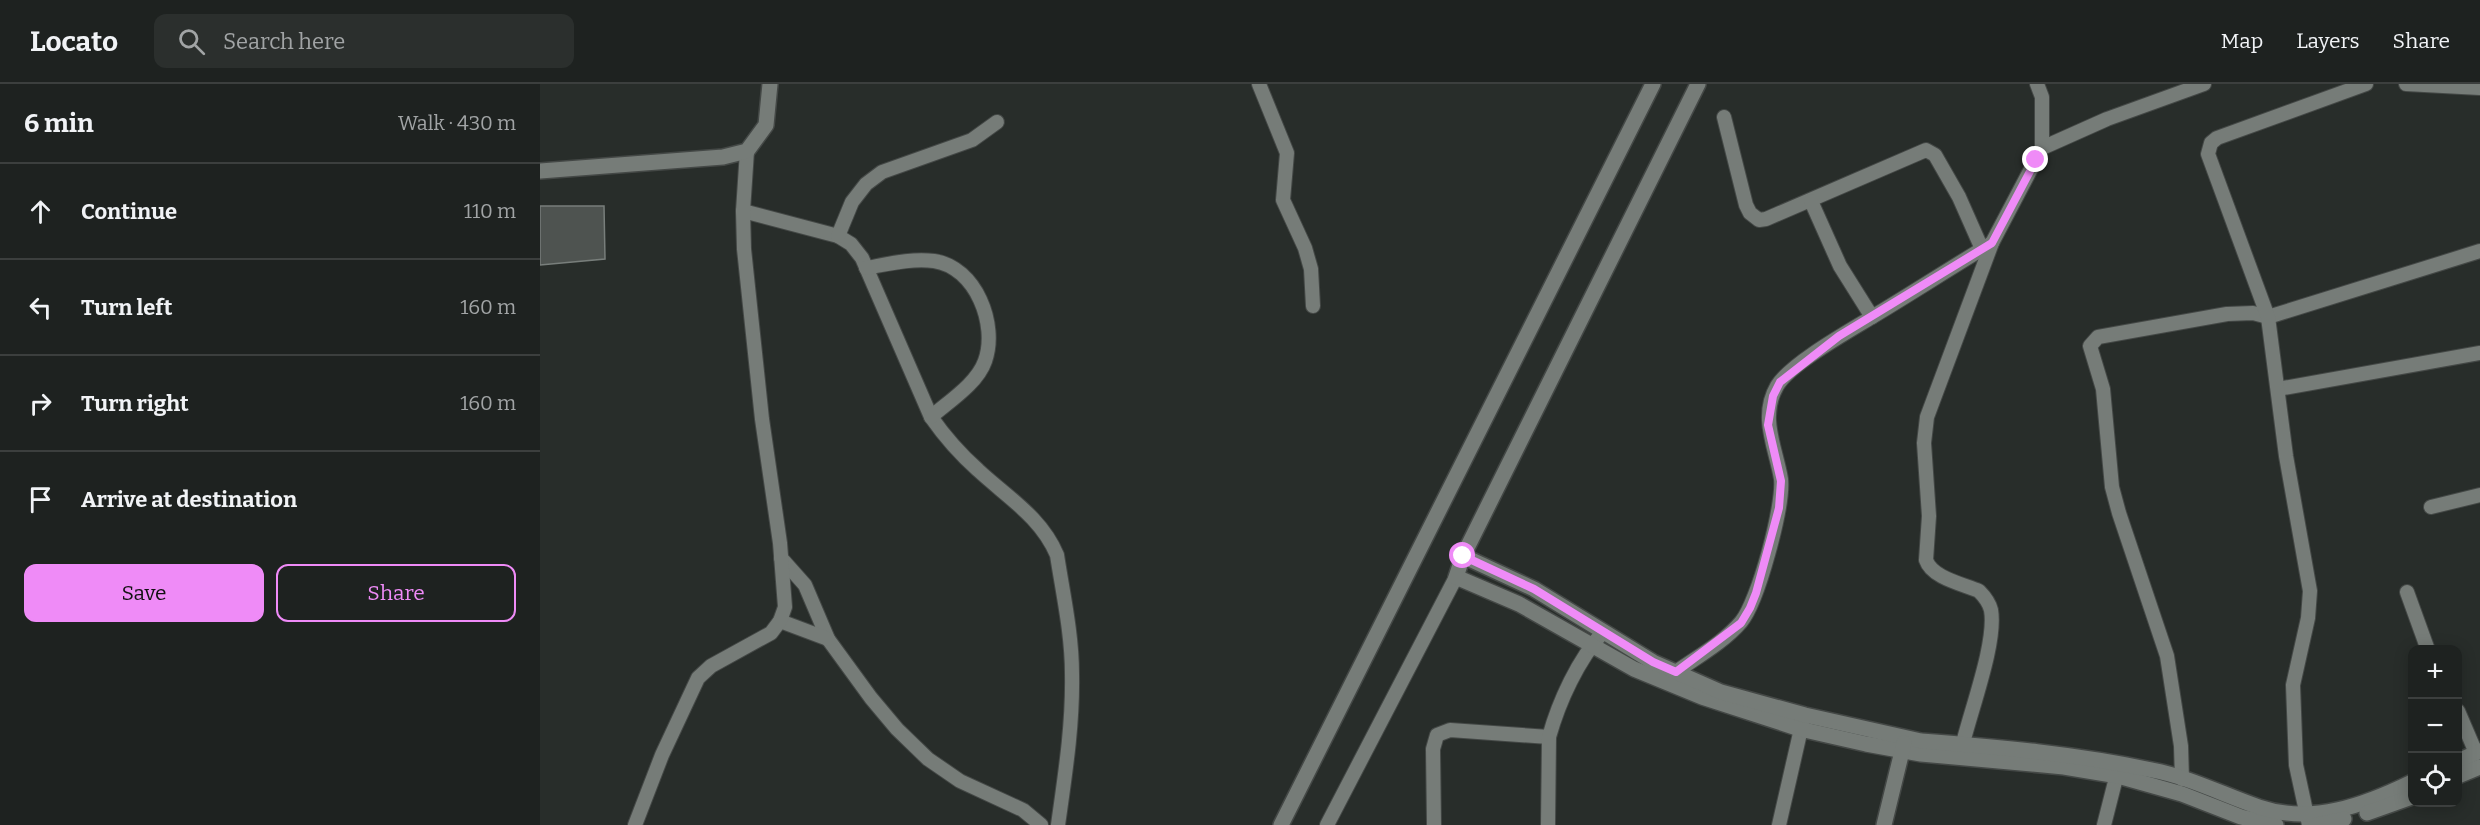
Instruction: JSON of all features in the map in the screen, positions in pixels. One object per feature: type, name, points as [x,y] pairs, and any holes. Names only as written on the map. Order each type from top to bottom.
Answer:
[{"type":"street","points":[[635,825],[662,756],[698,678],[711,666],[771,633],[780,621],[785,607],[744,249],[743,211],[747,151],[766,125],[770,84]]},
{"type":"street","points":[[1259,84],[1287,153],[1283,200],[1305,248],[1311,269],[1313,306]]},
{"type":"street","points":[[1281,825],[1653,84]]},
{"type":"street","points":[[1327,825],[1456,578],[1463,556],[1698,84]]},
{"type":"street","points":[[1961,751],[1991,635],[1990,609],[1984,596],[1978,591],[1938,574],[1928,567],[1926,560],[1929,516],[1924,444],[1927,417],[1987,246],[2042,148],[2042,97],[2037,84]]},
{"type":"street","points":[[2042,148],[2107,118],[2205,84]]},
{"type":"street","points":[[2311,821],[2296,765],[2293,685],[2308,618],[2310,591],[2286,456],[2268,317],[2208,154],[2211,143],[2217,138],[2366,84]]},
{"type":"street","points":[[2406,84],[2480,88]]},
{"type":"street","points":[[1724,117],[1746,205],[1754,218],[1766,219],[1811,201],[1920,151],[1932,152],[1987,246]]},
{"type":"street","points":[[838,236],[852,202],[866,184],[882,172],[972,140],[997,122]]},
{"type":"street","points":[[540,171],[723,157],[747,151]]},
{"type":"street","points":[[1811,201],[1840,266],[1872,317]]},
{"type":"street","points":[[743,211],[838,236],[851,244],[862,258],[931,417],[945,437],[978,470],[1034,518],[1045,532],[1057,555],[1070,636],[1072,672],[1072,718],[1058,825]]},
{"type":"street","points":[[1676,672],[1741,623],[1756,593],[1779,508],[1781,481],[1768,425],[1776,388],[1786,376],[1816,352],[1987,246]]},
{"type":"street","points":[[2182,778],[2181,746],[2167,656],[2112,487],[2103,389],[2090,346],[2098,337],[2227,314],[2253,313],[2268,317],[2480,251]]},
{"type":"street","points":[[866,268],[913,260],[937,261],[958,272],[972,286],[981,302],[988,322],[985,362],[971,381],[931,417]]},
{"type":"street","points":[[2278,389],[2480,353]]},
{"type":"street","points":[[2431,507],[2480,495]]},
{"type":"street","points":[[1463,556],[1534,589],[1653,662],[1721,692],[1803,722]]},
{"type":"street","points":[[781,558],[805,585],[828,639],[897,729],[928,759],[960,781],[1023,810],[1041,825]]},
{"type":"street","points":[[1456,578],[1523,606],[1634,669],[1701,697],[1803,722],[1904,745],[1961,751],[2064,767],[2119,770],[2182,778],[2262,808],[2311,821],[2379,809],[2408,798]]},
{"type":"street","points":[[1523,606],[1534,589]]},
{"type":"street","points":[[2407,592],[2426,645]]},
{"type":"street","points":[[780,621],[828,639]]},
{"type":"street","points":[[1548,825],[1550,737],[1559,706],[1591,646],[1603,632]]},
{"type":"street","points":[[1779,825],[1803,722]]},
{"type":"street","points":[[2462,722],[2478,757]]},
{"type":"street","points":[[1434,825],[1433,749],[1434,740],[1441,732],[1550,737]]},
{"type":"street","points":[[1884,825],[1904,745]]},
{"type":"street","points":[[2462,760],[2478,757]]},
{"type":"street","points":[[2462,771],[2478,757]]},
{"type":"street","points":[[2104,825],[2119,770]]},
{"type":"street","points":[[2119,770],[2241,817],[2276,825]]},
{"type":"street","points":[[2311,821],[2378,799],[2408,784]]},
{"type":"building","points":[[540,206],[604,206],[605,259],[540,265]]},
{"type":"route","points":[[1463,556],[1534,589],[1653,662],[1676,672],[1741,623],[1756,593],[1779,508],[1781,481],[1768,425],[1773,396],[1780,382],[1839,336],[1992,243],[2036,160]]}]
